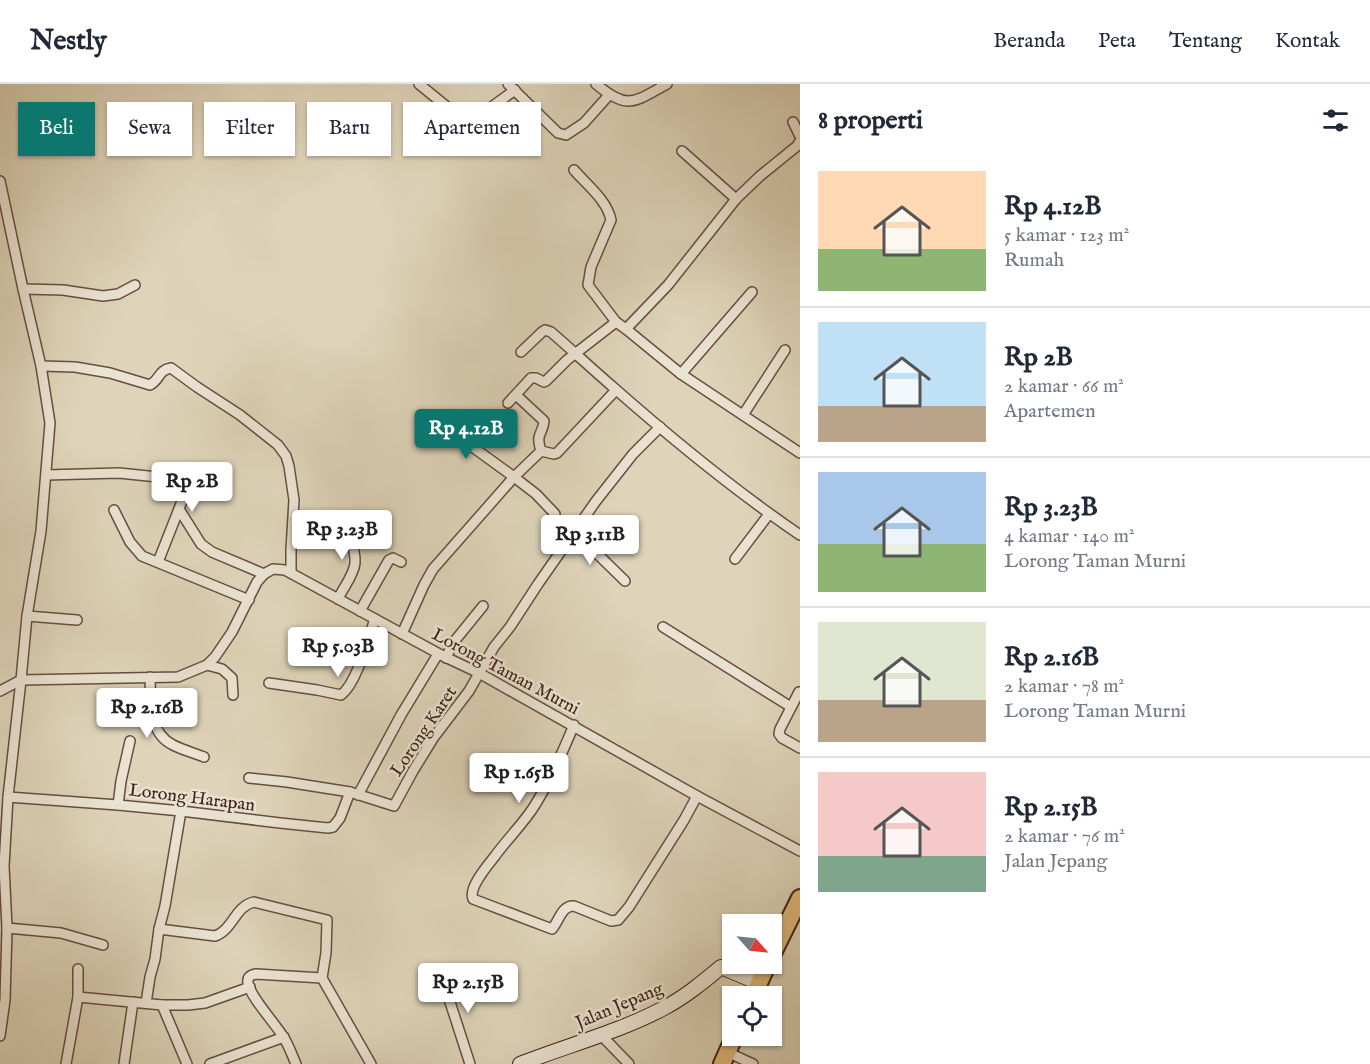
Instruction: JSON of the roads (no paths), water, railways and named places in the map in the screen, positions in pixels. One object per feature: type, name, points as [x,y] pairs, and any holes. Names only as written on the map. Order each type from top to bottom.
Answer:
[{"type":"highway","points":[[782,935],[800,898]]},
{"type":"street","points":[[420,84],[468,124],[511,87],[558,133],[566,135],[584,123],[609,95]]},
{"type":"street","points":[[596,84],[609,95],[626,102],[641,99],[667,84]]},
{"type":"street","points":[[793,122],[800,136]]},
{"type":"street","points":[[626,328],[668,285],[736,199],[800,141]]},
{"type":"street","points":[[682,151],[736,199]]},
{"type":"street","points":[[574,170],[604,204],[610,215],[611,220],[591,267],[588,285],[616,322],[681,374],[799,450]]},
{"type":"street","points":[[0,181],[41,366],[50,423],[40,531],[27,616],[2,866],[8,928],[3,950],[5,1000],[0,1030]]},
{"type":"street","points":[[23,289],[63,290],[104,296],[118,294],[135,285]]},
{"type":"street","points":[[681,374],[752,292]]},
{"type":"street","points":[[508,403],[531,378],[546,381],[576,353],[616,322]]},
{"type":"street","points":[[521,352],[545,330],[551,332],[698,458],[769,514],[800,535]]},
{"type":"street","points":[[744,415],[785,350]]},
{"type":"street","points":[[0,691],[21,680],[178,677],[207,665],[215,657],[232,632],[257,582],[264,574],[273,569],[291,573],[294,500],[290,465],[278,445],[240,415],[171,368],[160,372],[150,385],[110,373],[75,367],[41,366]]},
{"type":"street","points":[[541,451],[557,453],[616,390]]},
{"type":"street","points":[[516,395],[543,421],[538,438],[541,451]]},
{"type":"street","points":[[444,419],[452,432],[462,441],[536,494],[555,513]]},
{"type":"street","name":"Lorong Karet","points":[[354,793],[394,806],[429,746],[470,691],[494,647],[596,501],[633,453],[660,427]]},
{"type":"street","points":[[402,634],[433,569],[514,477],[541,451]]},
{"type":"street","points":[[46,475],[119,473],[183,481],[186,491],[158,562]]},
{"type":"street","points":[[179,509],[201,544],[212,552],[264,574]]},
{"type":"street","points":[[114,510],[130,542],[142,556],[249,600]]},
{"type":"street","points":[[735,559],[769,514]]},
{"type":"street","points":[[575,532],[625,581]]},
{"type":"street","points":[[338,599],[354,567],[352,547],[357,534]]},
{"type":"street","points":[[360,611],[389,560],[393,558],[401,562]]},
{"type":"street","name":"Lorong Taman Murni","points":[[291,573],[442,656],[479,673],[697,796],[800,851]]},
{"type":"street","name":"Lorong Harapan","points":[[8,797],[118,805],[333,827],[400,715],[442,656],[483,606]]},
{"type":"street","points":[[27,616],[77,620]]},
{"type":"street","points":[[269,683],[343,694],[356,671],[375,619]]},
{"type":"street","points":[[663,627],[791,707]]},
{"type":"street","points":[[207,665],[222,669],[232,678],[233,695]]},
{"type":"street","points":[[150,678],[153,722],[157,730],[171,745],[204,757]]},
{"type":"street","points":[[799,692],[779,734],[800,748]]},
{"type":"street","points":[[574,725],[554,771],[534,807],[483,872],[471,892],[473,899],[552,929],[569,906],[610,921],[618,920],[629,907],[697,796]]},
{"type":"street","points":[[118,805],[130,741]]},
{"type":"street","points":[[249,778],[354,793]]},
{"type":"street","points":[[146,1003],[181,811]]},
{"type":"street","points":[[159,929],[215,936],[222,934],[242,908],[254,902],[327,920],[326,953],[322,978],[371,1064]]},
{"type":"street","points":[[8,928],[61,933],[103,945]]},
{"type":"street","name":"Jalan Jepang","points":[[520,1064],[601,1035],[664,1008],[705,981],[721,967],[751,986]]},
{"type":"street","points":[[66,1064],[78,997],[78,969]]},
{"type":"street","points":[[440,971],[470,1064]]},
{"type":"street","points":[[296,1064],[284,1037],[257,1000],[248,983],[249,978],[256,974],[322,978]]},
{"type":"street","points":[[78,997],[162,1005],[188,1005],[205,1003],[250,987]]},
{"type":"street","points":[[124,1064],[133,1002]]},
{"type":"street","points":[[162,1005],[187,1064]]},
{"type":"street","points":[[601,1035],[629,1064]]},
{"type":"street","points":[[210,1064],[284,1037]]},
{"type":"street","points":[[725,1058],[753,1064]]}]
